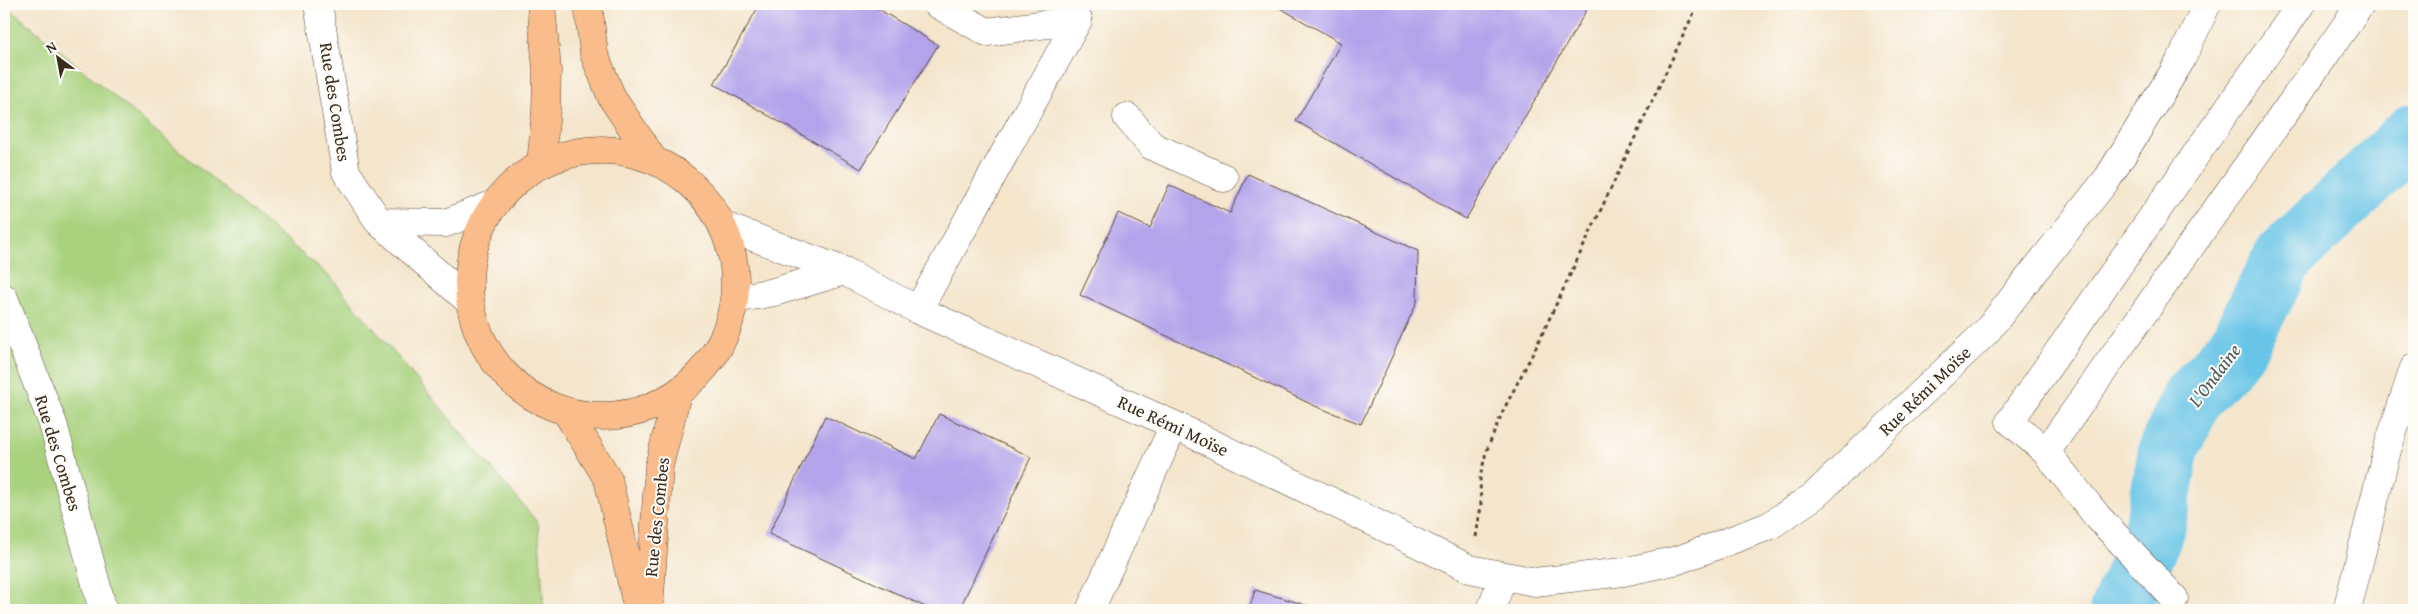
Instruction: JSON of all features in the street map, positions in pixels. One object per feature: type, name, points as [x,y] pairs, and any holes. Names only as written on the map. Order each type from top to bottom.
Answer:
[{"type":"main road","points":[[541,4],[547,70],[546,111],[541,164]]},
{"type":"main road","points":[[588,4],[594,54],[612,98],[653,159]]},
{"type":"main road","points":[[616,150],[653,159],[682,175],[700,192],[724,226],[734,262],[735,299],[725,336],[705,368],[677,394],[642,411],[604,417],[566,413],[530,397],[501,372],[480,339],[469,302],[468,267],[477,234],[494,204],[515,181],[541,164],[577,151],[616,150]]},
{"type":"main road","name":"Rue des Combes","points":[[649,610],[659,466],[677,394]]},
{"type":"main road","name":"Rue des Combes","points":[[566,413],[608,480],[638,610]]},
{"type":"street","name":"Rue des Combes","points":[[318,4],[346,172],[379,222],[469,302]]},
{"type":"street","points":[[937,4],[987,32],[1074,12]]},
{"type":"street","name":"Rue Rémi Moïse","points":[[724,226],[844,271],[918,310],[1174,425],[1470,569],[1535,582],[1623,572],[1678,560],[1769,526],[1814,496],[1986,332],[2108,178],[2181,60],[2208,4]]},
{"type":"street","points":[[2174,598],[2097,516],[2046,452],[2010,421],[2301,4]]},
{"type":"street","points":[[2046,452],[2361,4]]},
{"type":"street","points":[[918,310],[1074,12]]},
{"type":"street","points":[[1127,117],[1152,146],[1224,178]]},
{"type":"street","points":[[379,222],[446,223],[494,204]]},
{"type":"street","points":[[735,299],[774,292],[844,271]]},
{"type":"street","name":"Rue des Combes","points":[[4,298],[52,424],[103,610]]},
{"type":"street","points":[[2346,610],[2387,450],[2414,368]]},
{"type":"street","points":[[1090,610],[1174,425]]},
{"type":"street","points":[[1491,610],[1503,576]]},
{"type":"path","points":[[1470,569],[1481,506],[1480,478],[1486,452],[1503,411],[1536,347],[1698,4]]},
{"type":"green space","points":[[4,4],[331,278],[538,523],[544,610],[4,610]]},
{"type":"building","points":[[760,4],[870,4],[938,45],[861,169],[714,84]]},
{"type":"building","points":[[1273,4],[1590,4],[1466,219],[1296,121],[1341,43]]},
{"type":"building","points":[[1248,174],[1418,251],[1417,302],[1361,424],[1315,406],[1080,295],[1118,213],[1150,228],[1169,185],[1230,213]]},
{"type":"building","points":[[939,414],[1031,457],[959,610],[932,610],[769,534],[825,416],[916,459]]},
{"type":"building","points":[[1255,590],[1323,610],[1249,610]]},
{"type":"waterway","name":"L'Ondaine","points":[[2120,610],[2155,527],[2169,448],[2193,396],[2235,351],[2284,257],[2414,134]]}]
